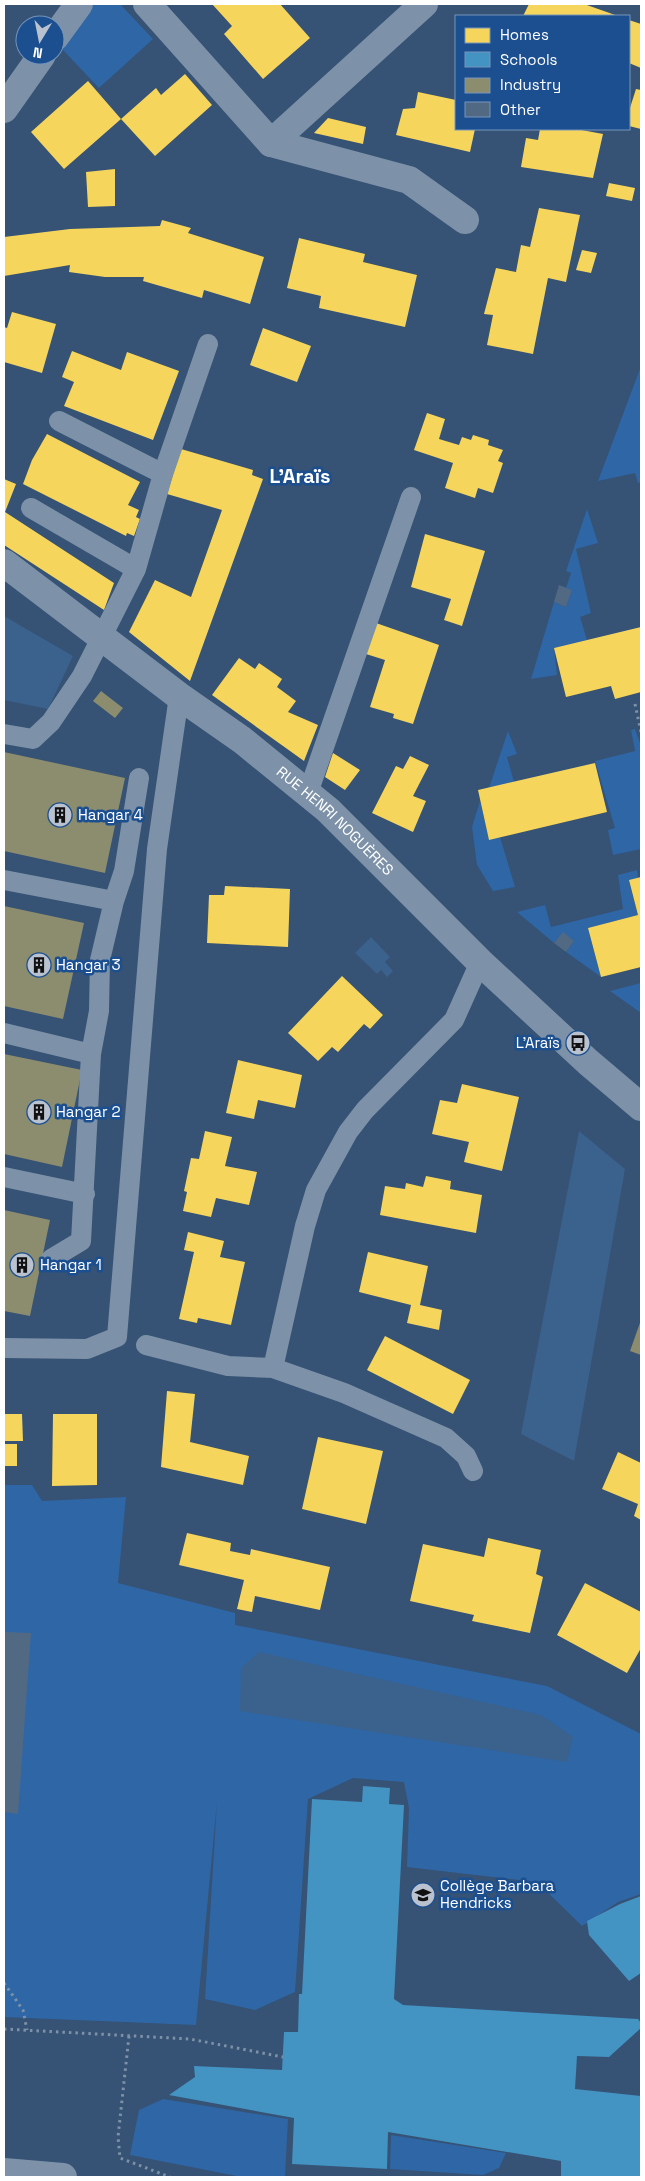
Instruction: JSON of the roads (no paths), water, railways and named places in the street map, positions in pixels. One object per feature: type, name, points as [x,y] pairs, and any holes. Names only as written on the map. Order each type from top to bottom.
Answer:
[{"type":"street","points":[[65,23],[79,4]]},
{"type":"street","points":[[147,4],[271,143],[409,180],[465,220]]},
{"type":"street","points":[[271,143],[424,4]]},
{"type":"street","points":[[4,109],[35,65]]},
{"type":"street","name":"RUE HENRI NOGUÈRES","points":[[4,562],[179,696],[242,740],[328,810],[480,962],[588,1062],[641,1107]]},
{"type":"street","points":[[4,2172],[63,2177]]},
{"type":"lane","points":[[4,734],[32,740],[51,722],[82,676],[102,638],[136,569],[163,474],[208,344]]},
{"type":"lane","points":[[58,421],[163,474]]},
{"type":"lane","points":[[308,793],[411,497]]},
{"type":"lane","points":[[31,508],[136,569]]},
{"type":"lane","points":[[4,1348],[87,1349],[117,1337],[157,849],[179,696]]},
{"type":"lane","points":[[51,1260],[81,1241],[91,1054],[99,1011],[100,960],[114,901],[124,871],[140,778]]},
{"type":"lane","points":[[4,880],[114,901]]},
{"type":"lane","points":[[273,1368],[305,1226],[316,1190],[348,1132],[365,1110],[454,1020],[480,962]]},
{"type":"lane","points":[[4,1033],[91,1054]]},
{"type":"lane","points":[[4,1177],[85,1194]]},
{"type":"lane","points":[[146,1345],[231,1366],[273,1368],[344,1393],[446,1438],[466,1456],[473,1471]]},
{"type":"place","name":"Hangar 4","points":[[60,815]]},
{"type":"place","name":"Hangar 3","points":[[39,965]]},
{"type":"place","name":"L'Araïs","points":[[578,1043]]},
{"type":"place","name":"Hangar 2","points":[[39,1112]]},
{"type":"place","name":"Hangar 1","points":[[22,1265]]},
{"type":"place","name":"Collège Barbara Hendricks","points":[[423,1895]]},
{"type":"district","name":"L'Araïs","points":[[300,476]]}]
